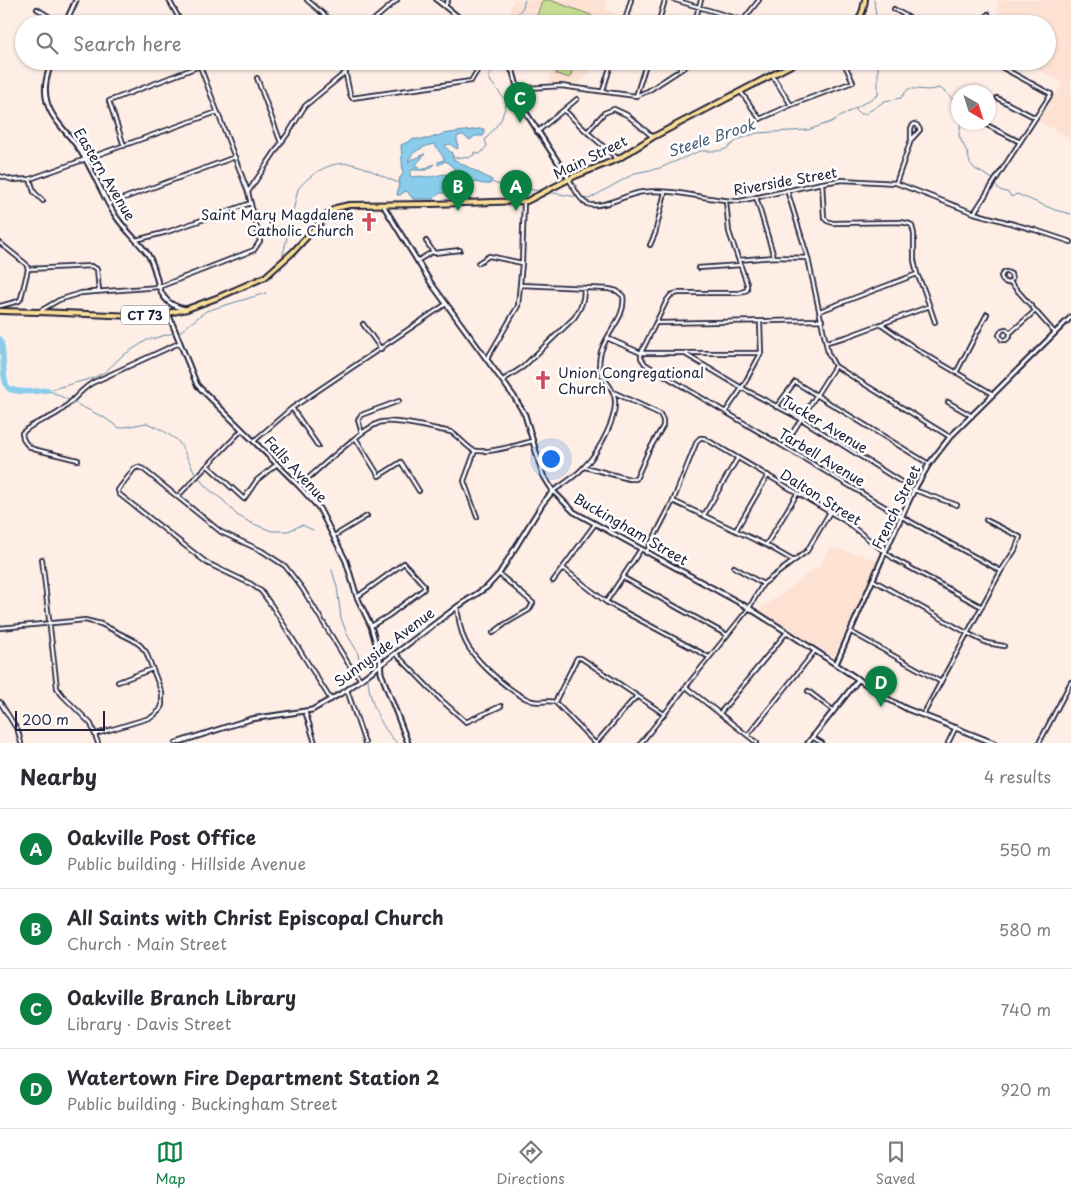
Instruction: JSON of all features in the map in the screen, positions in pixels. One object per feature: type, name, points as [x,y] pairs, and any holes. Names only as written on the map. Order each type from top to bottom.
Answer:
[{"type":"main road","points":[[68,15],[76,0]]},
{"type":"main road","points":[[437,0],[457,15]]},
{"type":"main road","points":[[861,15],[865,0]]},
{"type":"main road","name":"Eastern Avenue","points":[[49,70],[45,83],[45,92],[52,114],[86,160],[108,204],[121,224],[147,254],[167,302],[186,309]]},
{"type":"main road","points":[[511,70],[523,108],[568,179]]},
{"type":"main road","name":"Main Street","points":[[186,309],[265,277],[279,266],[336,208],[349,205],[524,202],[568,179],[618,159],[653,137],[782,70]]},
{"type":"main road","name":"Buckingham Street","points":[[383,205],[446,304],[516,398],[525,415],[543,474],[554,491],[574,512],[749,608],[888,699],[987,742],[994,743]]},
{"type":"main road","name":"CT 73","points":[[0,311],[135,316],[168,313],[186,309]]},
{"type":"main road","name":"Falls Avenue","points":[[168,313],[197,385],[300,486],[319,508],[346,561],[357,596],[371,626],[381,664],[381,673],[408,743]]},
{"type":"main road","name":"French Street","points":[[836,664],[885,552],[914,490],[929,464],[950,437],[1071,317]]},
{"type":"main road","name":"Sunnyside Avenue","points":[[176,743],[188,741],[251,719],[305,711],[318,707],[361,680],[457,607],[487,587],[499,574],[543,503],[554,491]]},
{"type":"main road","points":[[808,743],[858,680]]},
{"type":"street","points":[[169,0],[177,15]]},
{"type":"street","points":[[307,0],[324,15]]},
{"type":"street","points":[[380,15],[397,0]]},
{"type":"street","points":[[445,6],[448,0]]},
{"type":"street","points":[[627,15],[631,0]]},
{"type":"street","points":[[661,15],[665,0]]},
{"type":"street","points":[[675,0],[725,15]]},
{"type":"street","points":[[697,15],[701,0]]},
{"type":"street","points":[[746,15],[759,0]]},
{"type":"street","points":[[37,9],[47,15]]},
{"type":"street","points":[[894,9],[904,15]]},
{"type":"street","points":[[124,146],[109,101],[190,70]]},
{"type":"street","points":[[39,312],[59,300],[81,293],[159,286],[254,250],[259,245],[260,241],[248,192],[201,70]]},
{"type":"street","points":[[346,72],[352,98],[471,81],[478,70]]},
{"type":"street","points":[[603,90],[609,70]]},
{"type":"street","points":[[636,96],[643,70]]},
{"type":"street","points":[[518,90],[561,86],[603,90],[629,97],[648,91],[679,70]]},
{"type":"street","points":[[741,92],[760,119],[852,82],[847,70]]},
{"type":"street","points":[[974,213],[1051,94],[1007,70]]},
{"type":"street","points":[[248,192],[306,106],[346,72]]},
{"type":"street","points":[[772,75],[791,105]]},
{"type":"street","points":[[257,78],[280,143]]},
{"type":"street","points":[[997,98],[1036,118]]},
{"type":"street","points":[[537,132],[577,99]]},
{"type":"street","points":[[586,132],[604,113],[614,109],[627,114],[653,137]]},
{"type":"street","points":[[564,110],[586,132],[618,159]]},
{"type":"street","points":[[0,176],[13,180],[30,179],[217,112]]},
{"type":"street","points":[[896,183],[910,140],[911,128],[914,124],[917,125],[920,130],[910,140]]},
{"type":"street","points":[[996,130],[1020,142]]},
{"type":"street","points":[[108,204],[234,157]]},
{"type":"street","points":[[30,179],[34,192],[43,201]]},
{"type":"street","name":"Riverside Street","points":[[568,179],[585,202],[591,205],[605,204],[642,192],[665,192],[726,201],[740,201],[842,180],[896,183],[974,213],[1071,242]]},
{"type":"street","points":[[822,183],[824,218],[827,221],[833,223],[901,222],[912,226],[914,234],[914,260],[917,274],[935,322]]},
{"type":"street","points":[[787,190],[808,258],[828,353],[835,366],[950,437]]},
{"type":"street","points":[[650,245],[655,234],[665,192]]},
{"type":"street","points":[[756,197],[774,258]]},
{"type":"street","points":[[641,353],[671,295],[678,293],[738,293],[747,290],[747,284],[729,232],[726,201]]},
{"type":"street","points":[[487,359],[518,306],[521,285],[524,202]]},
{"type":"street","points":[[134,240],[167,232],[251,203]]},
{"type":"street","points":[[426,241],[432,252],[438,254],[460,250]]},
{"type":"street","points":[[0,244],[26,264],[28,269],[22,298],[19,301],[0,306]]},
{"type":"street","points":[[417,261],[432,252]]},
{"type":"street","points":[[478,263],[489,256],[522,263]]},
{"type":"street","points":[[739,260],[808,258]]},
{"type":"street","points":[[698,268],[741,265]]},
{"type":"street","points":[[28,269],[91,266],[97,270],[99,291]]},
{"type":"street","points":[[1010,282],[1011,274],[1004,272],[1001,276],[1003,281],[1010,282],[1055,333]]},
{"type":"street","points":[[820,311],[917,274]]},
{"type":"street","points":[[521,285],[609,289],[617,291],[623,296],[622,311],[600,354],[599,367],[603,379],[613,392],[616,401],[611,424],[585,466],[554,491]]},
{"type":"street","points":[[502,380],[524,367],[574,318],[584,300],[584,288]]},
{"type":"street","points":[[254,441],[292,408],[446,304]]},
{"type":"street","points":[[827,342],[846,337],[930,306]]},
{"type":"street","points":[[1010,333],[1004,329],[1000,331],[999,336],[1002,340],[1006,340],[1010,333],[1035,311]]},
{"type":"street","points":[[957,371],[987,314]]},
{"type":"street","points":[[656,323],[822,320]]},
{"type":"street","points":[[726,412],[742,388],[761,353],[760,322]]},
{"type":"street","points":[[363,324],[381,349]]},
{"type":"street","points":[[880,324],[918,350],[957,371],[993,394]]},
{"type":"street","points":[[607,338],[641,353],[761,353]]},
{"type":"street","points":[[78,460],[33,449],[27,446],[23,440],[22,433],[32,424],[61,411],[92,383],[178,341]]},
{"type":"street","name":"Tarbell Avenue","points":[[641,353],[641,358],[645,364],[902,517],[1001,571]]},
{"type":"street","name":"Tucker Avenue","points":[[685,354],[742,388],[801,419],[914,490],[957,505]]},
{"type":"street","points":[[784,446],[835,366]]},
{"type":"street","points":[[776,406],[795,382],[929,464]]},
{"type":"street","points":[[585,466],[629,479],[636,479],[648,452],[663,426],[664,420],[660,414],[613,392]]},
{"type":"street","points":[[362,433],[358,420],[361,415],[399,401]]},
{"type":"street","points":[[948,402],[972,416]]},
{"type":"street","points":[[292,408],[318,446]]},
{"type":"street","points":[[300,486],[362,433],[373,425],[383,422],[396,422],[451,432],[475,450],[481,452],[533,441]]},
{"type":"street","points":[[178,496],[242,430]]},
{"type":"street","name":"Dalton Street","points":[[673,501],[698,442],[700,438],[704,438],[830,512],[885,552],[982,607]]},
{"type":"street","points":[[356,439],[379,476],[401,462],[419,491]]},
{"type":"street","points":[[475,450],[464,481],[476,517]]},
{"type":"street","points":[[704,515],[737,459]]},
{"type":"street","points":[[208,466],[244,499],[258,480],[277,464]]},
{"type":"street","points":[[331,700],[272,606],[257,588],[207,563],[117,492],[134,469],[138,467],[178,496],[221,532],[268,554],[284,566],[302,588],[348,663],[361,680]]},
{"type":"street","points":[[736,531],[768,475]]},
{"type":"street","points":[[766,545],[797,494]]},
{"type":"street","points":[[646,552],[673,501],[766,545],[794,561]]},
{"type":"street","points":[[643,742],[749,608],[762,584],[807,551],[830,512]]},
{"type":"street","points":[[334,536],[367,516]]},
{"type":"street","points":[[922,715],[1001,571],[1015,550],[1020,537],[986,520]]},
{"type":"street","points":[[553,581],[595,524]]},
{"type":"street","points":[[606,602],[641,549]]},
{"type":"street","points":[[42,560],[57,688],[91,724],[98,743]]},
{"type":"street","points":[[357,596],[404,563],[412,570],[424,588],[388,616],[371,626]]},
{"type":"street","points":[[734,567],[762,584]]},
{"type":"street","points":[[564,568],[606,602],[710,657]]},
{"type":"street","points":[[493,633],[533,606],[528,599],[499,574]]},
{"type":"street","points":[[622,577],[727,635]]},
{"type":"street","points":[[874,580],[967,633],[987,643],[1004,646]]},
{"type":"street","points":[[457,607],[460,628],[469,648],[504,685],[530,700],[539,702],[550,700],[555,702],[596,743],[633,700],[638,697]]},
{"type":"street","points":[[0,628],[85,620],[101,624],[140,645],[146,652],[162,693],[160,710],[152,717],[96,734]]},
{"type":"street","points":[[720,713],[787,632]]},
{"type":"street","points":[[851,632],[941,682]]},
{"type":"street","points":[[748,735],[815,651]]},
{"type":"street","points":[[395,653],[440,700],[466,722],[501,706]]},
{"type":"street","points":[[555,702],[578,658],[581,658],[664,714]]},
{"type":"street","points":[[118,682],[152,669]]},
{"type":"street","points":[[1039,743],[1071,682]]},
{"type":"street","points":[[686,687],[758,743]]},
{"type":"street","points":[[346,690],[365,743]]},
{"type":"street","points":[[808,691],[834,711]]},
{"type":"street","points":[[0,702],[15,725],[20,743]]},
{"type":"street","points":[[305,711],[315,743]]},
{"type":"street","points":[[948,743],[956,727]]},
{"type":"street","points":[[812,738],[822,743]]},
{"type":"shaded area","points":[[513,0],[607,0],[605,8],[615,15],[509,15]]},
{"type":"shaded area","points":[[997,0],[1071,0],[1071,139],[1038,121],[1063,83],[1039,70],[1056,70],[1056,15],[997,15]]},
{"type":"shaded area","points":[[552,70],[590,70],[579,84],[548,83]]},
{"type":"shaded area","points":[[830,547],[878,560],[836,653],[832,656],[759,610],[820,565]]},
{"type":"green space","points":[[550,0],[591,15],[537,15],[542,1]]},
{"type":"green space","points":[[557,70],[572,70],[570,78],[556,74]]},
{"type":"water","points":[[484,129],[483,136],[475,136],[470,140],[463,135],[458,136],[457,149],[450,144],[445,147],[452,153],[453,159],[492,180],[490,184],[472,181],[446,161],[438,165],[438,162],[444,160],[444,158],[434,144],[418,150],[409,158],[408,162],[425,154],[415,166],[420,167],[422,170],[411,170],[410,176],[428,177],[446,174],[454,182],[457,182],[456,185],[447,193],[440,193],[434,199],[413,199],[407,191],[397,195],[400,177],[403,175],[401,145],[414,139],[428,139],[443,134]]},
{"type":"water","points":[[434,164],[427,170],[422,170]]},
{"type":"waterway","points":[[517,15],[523,7],[525,0]]},
{"type":"waterway","name":"Steele Brook","points":[[874,0],[876,15]]},
{"type":"waterway","points":[[452,155],[455,158],[468,158],[474,155],[474,152],[480,154],[487,146],[485,140],[501,120],[507,102],[491,82],[489,77],[492,70]]},
{"type":"waterway","name":"Steele Brook","points":[[582,198],[589,199],[635,173],[660,168],[700,151],[726,149],[739,139],[757,133],[808,130],[831,122],[878,95],[878,70]]},
{"type":"waterway","points":[[855,109],[860,114],[865,114],[885,101],[901,98],[908,89],[931,90],[939,88],[951,98]]},
{"type":"waterway","points":[[960,130],[959,136],[970,163],[975,169],[993,179]]},
{"type":"waterway","name":"Steele Brook","points":[[282,259],[298,189],[315,173],[329,166],[344,163],[364,168],[399,183]]},
{"type":"waterway","name":"Steele Brook","points":[[491,182],[510,187],[543,191]]},
{"type":"waterway","points":[[994,185],[1000,190],[1009,193],[1011,197],[1017,194],[1055,210],[1071,214]]},
{"type":"waterway","name":"Steele Brook","points":[[547,192],[578,197]]},
{"type":"waterway","name":"Steele Brook","points":[[281,270],[282,263]]},
{"type":"waterway","name":"Steele Brook","points":[[49,390],[93,378],[105,372],[122,356],[147,340],[181,331],[206,311],[266,293]]},
{"type":"waterway","name":"Steele Brook","points":[[0,339],[3,351],[4,377],[8,388],[22,392],[48,390]]},
{"type":"waterway","points":[[48,390],[105,418],[119,428],[147,423],[162,430],[177,440],[195,473],[206,487],[224,501],[237,515],[251,523],[272,531],[288,531],[302,525],[313,530]]},
{"type":"waterway","points":[[332,570],[337,587],[341,618],[347,634],[357,651],[360,662]]},
{"type":"waterway","points":[[368,679],[373,705],[386,730],[397,743]]},
{"type":"place","name":"Oakville Branch Library","points":[[520,123]]},
{"type":"place","name":"All Saints with Christ Episcopal Church","points":[[458,211]]},
{"type":"place","name":"Oakville Post Office","points":[[516,211]]},
{"type":"place","name":"Saint Mary Magdalene Catholic Church","points":[[369,222]]},
{"type":"place","name":"Union Congregational Church","points":[[543,380]]},
{"type":"place","name":"Watertown Fire Department Station 2","points":[[881,707]]}]
